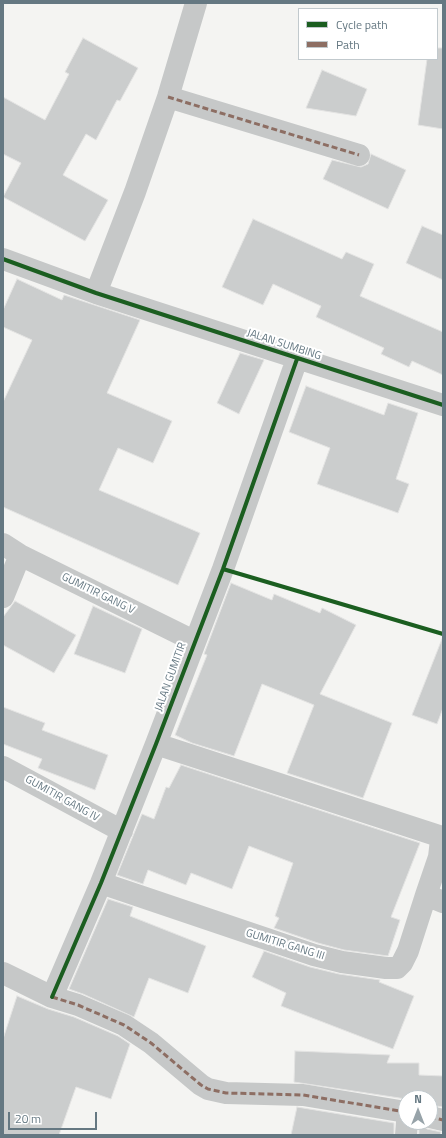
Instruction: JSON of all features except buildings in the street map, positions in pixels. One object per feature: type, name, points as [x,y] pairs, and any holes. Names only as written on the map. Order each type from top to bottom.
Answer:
[{"type":"street","points":[[96,293],[135,192],[168,97],[196,3]]},
{"type":"street","points":[[168,97],[359,156]]},
{"type":"street","name":"JALAN SUMBING","points":[[3,259],[96,293],[443,405]]},
{"type":"street","name":"JALAN GUMITIR","points":[[52,997],[101,883],[156,744],[194,641],[223,569],[297,359]]},
{"type":"street","points":[[3,598],[12,550]]},
{"type":"street","name":"GUMITIR GANG V","points":[[12,550],[194,641]]},
{"type":"street","points":[[156,744],[439,836],[442,840],[434,898]]},
{"type":"street","name":"GUMITIR GANG IV","points":[[3,766],[122,831]]},
{"type":"street","name":"GUMITIR GANG III","points":[[101,883],[314,955],[342,962],[386,968],[398,968],[402,963],[434,898]]},
{"type":"street","points":[[3,973],[52,997],[78,1005],[124,1026],[151,1043],[201,1085],[213,1090],[231,1093],[303,1095],[398,1111]]},
{"type":"marked path","points":[[168,97],[359,155]]},
{"type":"marked path","points":[[52,997],[78,1005],[124,1025],[151,1043],[201,1085],[208,1089],[226,1093],[303,1095],[398,1111]]},
{"type":"marked path","points":[[438,1119],[443,1120]]},
{"type":"cycle path","points":[[3,259],[96,293],[443,405]]},
{"type":"cycle path","points":[[52,997],[101,883],[156,744],[223,569],[297,359]]},
{"type":"cycle path","points":[[223,569],[443,634]]}]
